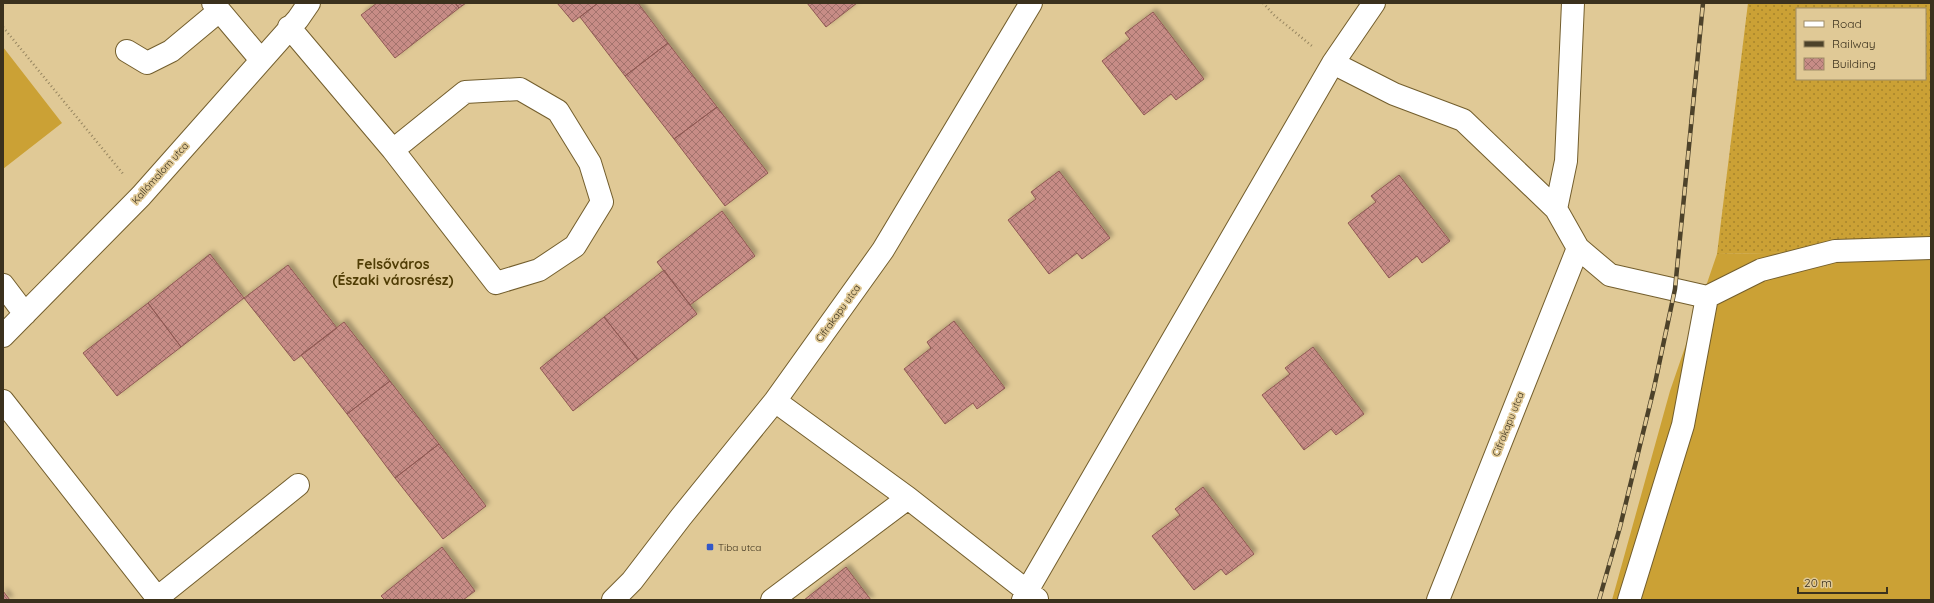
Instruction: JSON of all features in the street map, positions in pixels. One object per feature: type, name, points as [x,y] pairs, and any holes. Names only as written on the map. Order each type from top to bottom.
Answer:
[{"type":"street","name":"Kallómalom utca","points":[[3,336],[141,196],[290,27],[309,3]]},
{"type":"street","name":"Cifrakapu utca","points":[[613,600],[632,581],[680,517],[775,401],[883,250],[1031,3]]},
{"type":"street","points":[[775,401],[908,498],[1029,597],[1333,63],[1374,3]]},
{"type":"street","points":[[1556,209],[1566,161],[1573,3]]},
{"type":"street","points":[[127,51],[147,63],[171,51],[216,7],[261,60]]},
{"type":"street","points":[[290,27],[393,150],[496,284],[539,270],[575,246],[602,202],[590,163],[558,111],[520,89],[465,92],[393,150]]},
{"type":"street","points":[[1333,63],[1394,94],[1463,120],[1556,209],[1578,248],[1610,275],[1707,297],[1761,270],[1835,251],[1931,248]]},
{"type":"street","name":"Cifrakapu utca","points":[[1438,600],[1578,248]]},
{"type":"street","points":[[3,285],[25,314]]},
{"type":"street","points":[[1629,600],[1683,425],[1707,297]]},
{"type":"street","points":[[3,401],[158,599],[298,485]]},
{"type":"street","points":[[772,600],[908,498]]},
{"type":"path","points":[[1263,3],[1274,15],[1333,63]]},
{"type":"path","points":[[3,27],[141,196]]},
{"type":"shaded area","points":[[1748,3],[1931,3],[1931,250],[1717,254]]},
{"type":"shaded area","points":[[3,47],[62,123],[3,169]]},
{"type":"shaded area","points":[[1931,250],[1931,600],[1612,600],[1670,391],[1717,254]]},
{"type":"building","points":[[377,3],[455,3],[459,8],[395,58],[361,15]]},
{"type":"building","points":[[455,3],[466,3],[459,8]]},
{"type":"building","points":[[557,3],[598,3],[573,22]]},
{"type":"building","points":[[598,3],[638,3],[668,43],[625,76],[580,17]]},
{"type":"building","points":[[807,3],[857,3],[826,27]]},
{"type":"building","points":[[1153,12],[1204,79],[1176,100],[1171,94],[1144,115],[1102,61],[1130,39],[1125,33]]},
{"type":"building","points":[[668,43],[717,107],[674,139],[625,76]]},
{"type":"building","points":[[717,107],[768,173],[725,206],[674,139]]},
{"type":"building","points":[[1059,171],[1110,238],[1082,259],[1077,253],[1049,274],[1008,220],[1036,199],[1031,192]]},
{"type":"building","points":[[1399,175],[1450,241],[1422,263],[1417,256],[1389,278],[1348,223],[1376,202],[1371,196]]},
{"type":"building","points":[[722,211],[755,256],[690,305],[657,262]]},
{"type":"building","points":[[210,254],[244,298],[181,347],[148,303]]},
{"type":"building","points":[[288,265],[337,328],[294,361],[244,298]]},
{"type":"building","points":[[664,270],[697,314],[638,360],[604,317]]},
{"type":"building","points":[[148,303],[181,347],[117,396],[83,353]]},
{"type":"building","points":[[604,317],[638,360],[573,411],[540,368]]},
{"type":"building","points":[[954,321],[1005,388],[977,409],[973,403],[945,424],[904,369],[931,348],[927,342]]},
{"type":"building","points":[[344,322],[390,381],[347,414],[301,355]]},
{"type":"building","points":[[1313,347],[1364,414],[1336,435],[1331,429],[1304,450],[1262,395],[1290,374],[1285,368]]},
{"type":"building","points":[[390,381],[439,444],[395,478],[347,414]]},
{"type":"building","points":[[439,444],[486,506],[443,539],[395,478]]},
{"type":"building","points":[[1203,487],[1254,554],[1226,575],[1221,569],[1194,590],[1152,536],[1180,515],[1175,509]]},
{"type":"building","points":[[442,547],[475,591],[463,600],[385,600],[381,596]]},
{"type":"building","points":[[846,567],[871,600],[804,600]]},
{"type":"building","points":[[3,591],[10,600],[3,600]]},
{"type":"railway","points":[[1599,600],[1620,527],[1654,388],[1675,289],[1703,3]]},
{"type":"place","name":"Tiba utca","points":[[710,547]]},
{"type":"district","name":"Felsőváros (Északi városrész)","points":[[393,272]]}]
